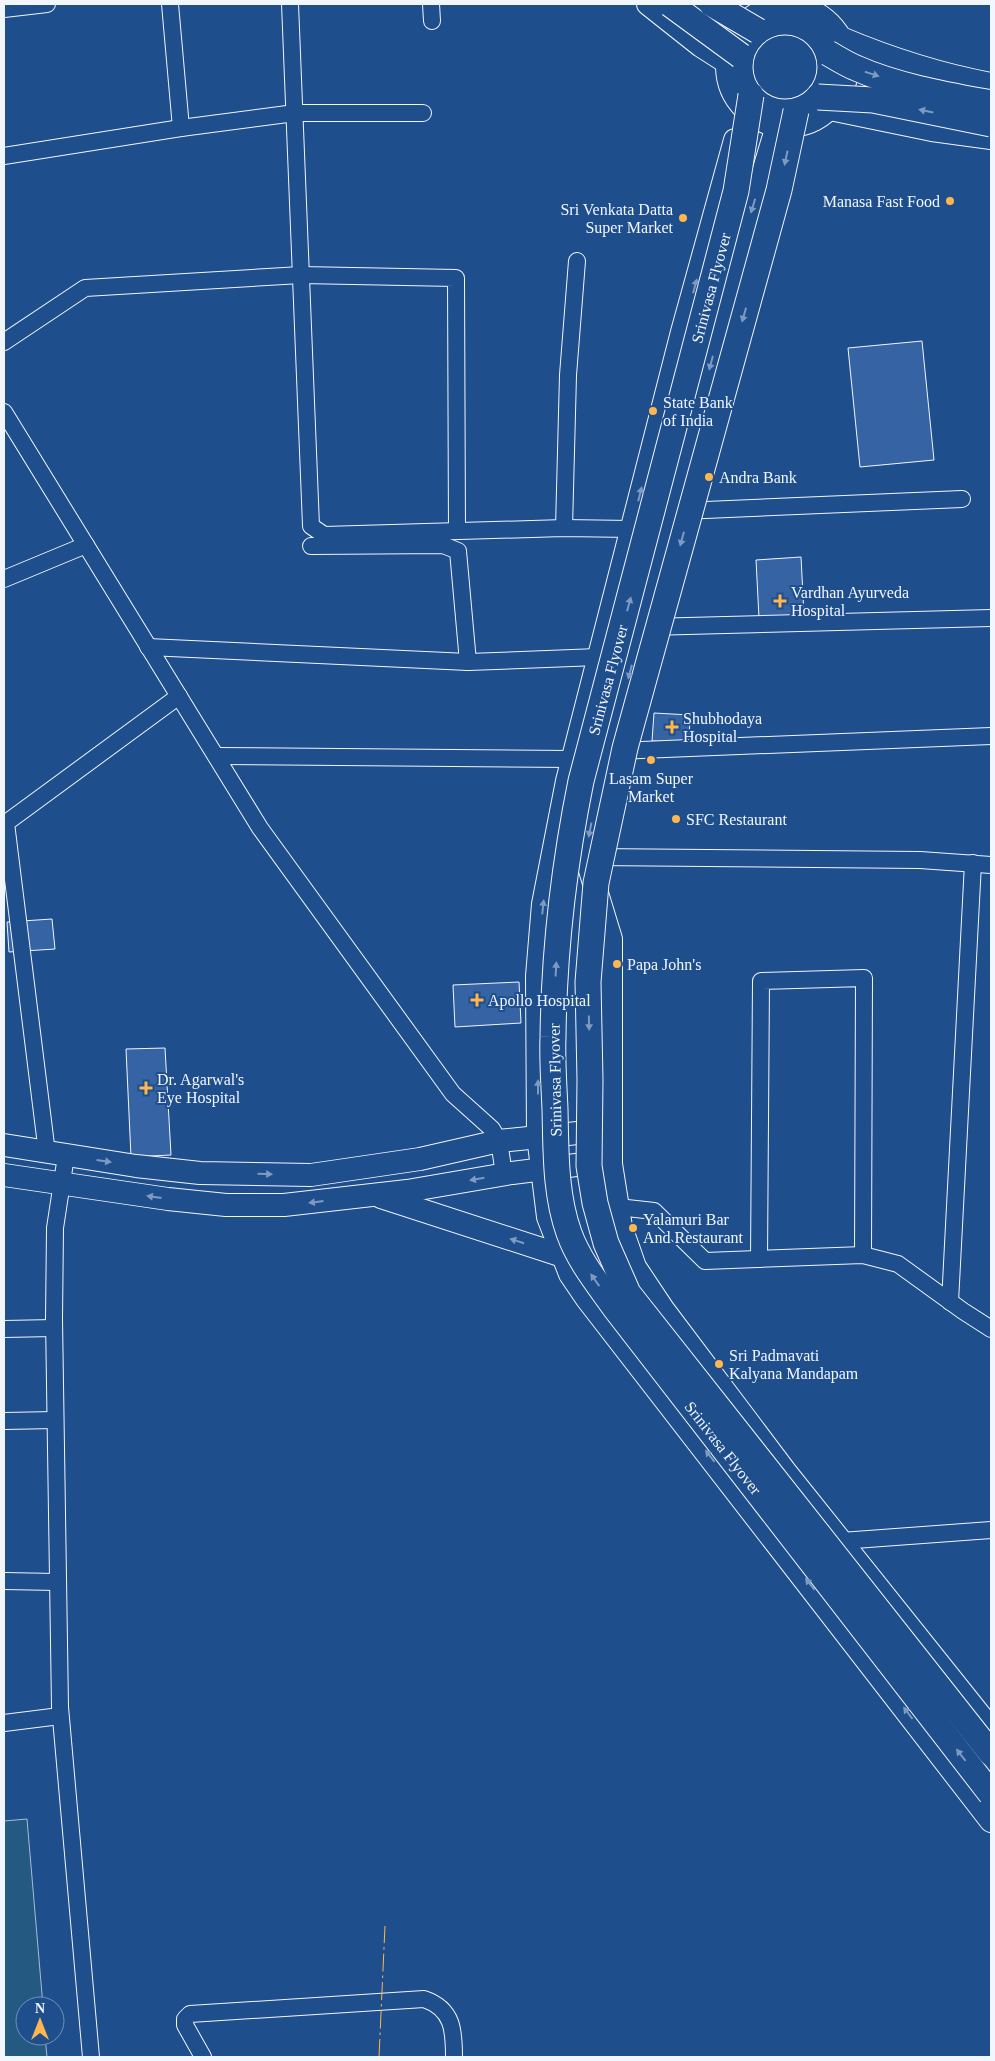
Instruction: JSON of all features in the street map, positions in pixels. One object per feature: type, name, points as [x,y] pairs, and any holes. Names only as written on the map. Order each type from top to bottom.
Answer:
[{"type":"main road","points":[[670,4],[734,59],[740,71],[747,102],[780,112],[786,118],[810,104],[873,100],[991,124]]},
{"type":"main road","points":[[712,4],[771,24],[785,22],[799,24],[812,30],[822,40],[835,46],[855,68],[932,92],[991,103]]},
{"type":"main road","points":[[734,59],[747,42],[752,16]]},
{"type":"main road","points":[[824,103],[835,46]]},
{"type":"main road","name":"Srinivasa Flyover","points":[[747,102],[736,191],[582,781],[570,837],[563,883],[557,951],[553,1038],[557,1171],[569,1233],[586,1267],[615,1308],[991,1794]]},
{"type":"main road","name":"Srinivasa Flyover","points":[[786,118],[779,190],[640,691],[607,825],[596,883],[588,982],[589,1166],[595,1203],[606,1243],[628,1293],[991,1753]]},
{"type":"street","points":[[4,9],[47,4]]},
{"type":"street","points":[[170,4],[181,128]]},
{"type":"street","points":[[290,4],[311,526],[324,535],[564,528],[631,529]]},
{"type":"street","points":[[431,4],[432,21]]},
{"type":"street","points":[[648,4],[701,46],[734,59]]},
{"type":"street","points":[[835,46],[889,58],[950,76],[991,84]]},
{"type":"street","points":[[747,102],[682,332],[572,759],[543,904],[537,976],[538,1136],[548,1217],[570,1274],[588,1299],[991,1821]]},
{"type":"street","points":[[824,103],[932,130],[991,138]]},
{"type":"street","points":[[4,156],[181,128],[294,113],[423,113]]},
{"type":"street","points":[[786,118],[748,222],[590,828],[586,857],[611,939],[611,1160],[622,1227],[636,1268],[663,1309],[785,1471],[991,1729]]},
{"type":"street","points":[[564,528],[568,375],[577,260]]},
{"type":"street","points":[[4,342],[85,288],[301,275],[456,278],[458,531]]},
{"type":"street","points":[[4,412],[260,828],[453,1094],[492,1129],[499,1141],[504,1174]]},
{"type":"street","points":[[672,511],[962,499]]},
{"type":"street","points":[[4,579],[86,544]]},
{"type":"street","points":[[311,546],[443,544],[458,551],[468,662]]},
{"type":"street","points":[[642,628],[991,618]]},
{"type":"street","points":[[148,646],[468,662],[598,657]]},
{"type":"street","points":[[91,2057],[60,1716],[54,1328],[55,1228],[62,1185],[6,823],[179,696]]},
{"type":"street","points":[[610,752],[991,736]]},
{"type":"street","points":[[216,756],[572,759]]},
{"type":"street","points":[[586,857],[920,860],[991,865]]},
{"type":"street","points":[[950,1302],[973,863]]},
{"type":"street","points":[[759,1259],[761,981],[864,978],[863,1255]]},
{"type":"street","points":[[4,1145],[136,1166],[200,1172],[311,1175],[420,1159],[499,1141],[611,1130]]},
{"type":"street","points":[[4,1175],[62,1185],[226,1205],[284,1205],[374,1195],[504,1174],[611,1160]]},
{"type":"street","points":[[374,1195],[563,1256]]},
{"type":"street","points":[[618,1207],[654,1211],[705,1261],[863,1255],[898,1264],[991,1329]]},
{"type":"street","points":[[4,1329],[54,1328]]},
{"type":"street","points":[[4,1421],[55,1420]]},
{"type":"street","points":[[841,1541],[991,1530]]},
{"type":"street","points":[[4,1581],[57,1582]]},
{"type":"street","points":[[4,1724],[60,1716]]},
{"type":"street","points":[[203,2057],[184,2025],[185,2019],[190,2014],[424,1999],[434,2002],[448,2015],[453,2035],[454,2057]]},
{"type":"shaded area","points":[[27,1819],[42,1996],[15,1996],[15,2046],[46,2046],[47,2057],[4,2057],[4,1821]]},
{"type":"building","points":[[922,341],[934,460],[860,467],[848,348]]},
{"type":"building","points":[[801,557],[804,615],[759,618],[756,560]]},
{"type":"building","points":[[654,713],[690,715],[689,743],[652,741]]},
{"type":"building","points":[[52,919],[55,949],[9,952],[7,922]]},
{"type":"building","points":[[519,982],[521,1023],[455,1027],[453,985]]},
{"type":"building","points":[[165,1048],[171,1155],[131,1157],[126,1049]]},
{"type":"power","points":[[379,2057],[385,1926]]},
{"type":"place","name":"Manasa Fast Food","points":[[950,201]]},
{"type":"place","name":"Sri Venkata Datta Super Market","points":[[683,218]]},
{"type":"place","name":"State Bank of India","points":[[653,411]]},
{"type":"place","name":"Andra Bank","points":[[709,477]]},
{"type":"place","name":"Vardhan Ayurveda Hospital","points":[[780,601]]},
{"type":"place","name":"Shubhodaya Hospital","points":[[672,727]]},
{"type":"place","name":"Lasam Super Market","points":[[651,760]]},
{"type":"place","name":"SFC Restaurant","points":[[676,819]]},
{"type":"place","name":"Papa John's","points":[[617,964]]},
{"type":"place","name":"Apollo Hospital","points":[[477,1000]]},
{"type":"place","name":"Dr. Agarwal's Eye Hospital","points":[[146,1088]]},
{"type":"place","name":"Yalamuri Bar And Restaurant","points":[[633,1228]]},
{"type":"place","name":"Sri Padmavati Kalyana Mandapam","points":[[719,1364]]}]
